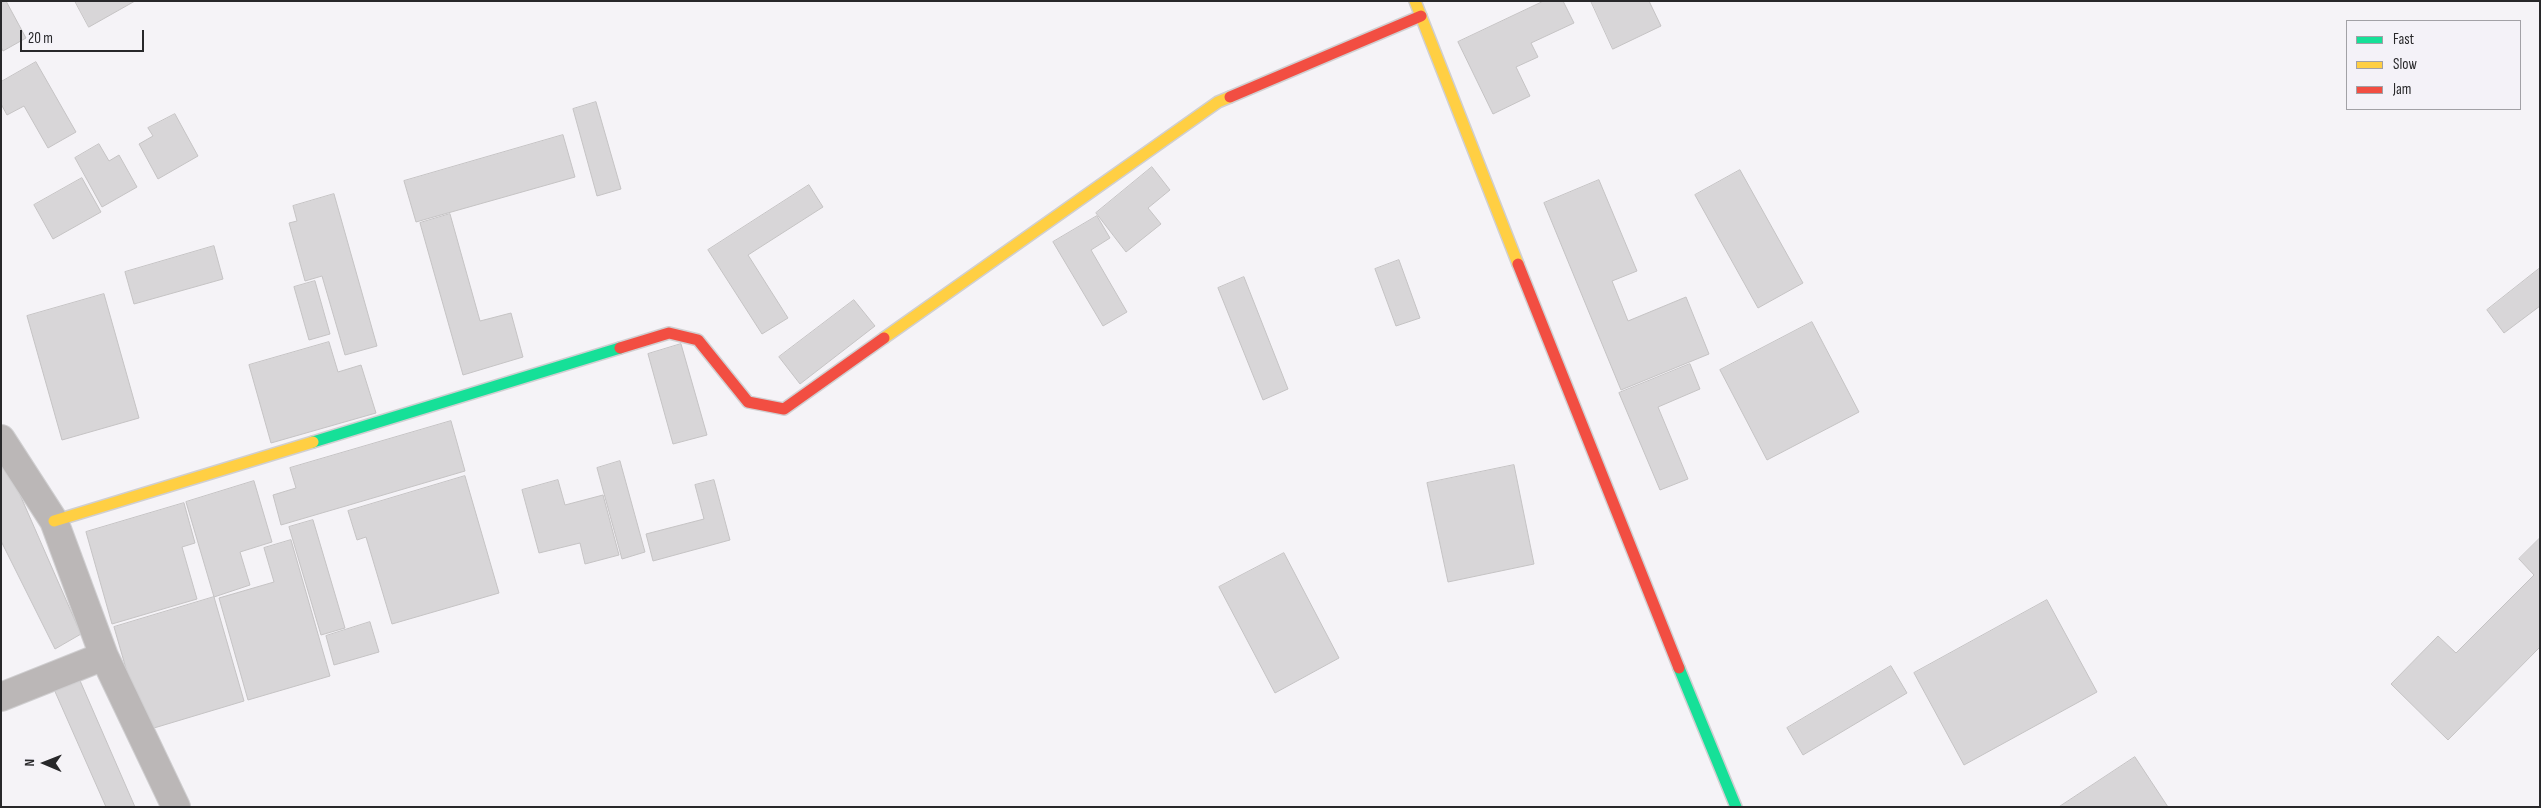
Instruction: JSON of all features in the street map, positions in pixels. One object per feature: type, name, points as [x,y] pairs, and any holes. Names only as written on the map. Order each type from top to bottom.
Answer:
[{"type":"street","points":[[1415,1],[1616,513],[1736,807]]},
{"type":"street","points":[[54,521],[669,333],[698,340],[748,402],[784,409],[1218,102],[1421,16]]},
{"type":"street","points":[[1,439],[54,521],[104,656],[176,807]]},
{"type":"street","points":[[1,697],[104,656]]},
{"type":"building","points":[[1,1],[6,1],[26,38],[3,51],[1,47]]},
{"type":"building","points":[[75,1],[135,1],[89,27]]},
{"type":"building","points":[[1544,1],[1563,1],[1574,23],[1531,43],[1538,57],[1516,67],[1530,96],[1493,114],[1458,42]]},
{"type":"building","points":[[1591,1],[1649,1],[1661,26],[1613,49]]},
{"type":"building","points":[[36,62],[76,132],[48,148],[24,106],[7,115],[1,104],[1,82]]},
{"type":"building","points":[[596,102],[621,189],[597,196],[573,109]]},
{"type":"building","points":[[175,114],[198,156],[158,179],[139,144],[153,136],[148,128]]},
{"type":"building","points":[[563,135],[575,177],[416,222],[404,181]]},
{"type":"building","points":[[99,144],[109,161],[119,155],[137,187],[102,207],[75,158]]},
{"type":"building","points":[[1152,167],[1170,190],[1148,208],[1161,224],[1126,252],[1096,213]]},
{"type":"building","points":[[1740,170],[1803,283],[1758,308],[1695,195]]},
{"type":"building","points":[[82,178],[101,212],[53,239],[34,205]]},
{"type":"building","points":[[1599,180],[1637,271],[1612,281],[1628,321],[1686,297],[1709,354],[1621,390],[1544,203]]},
{"type":"building","points":[[809,185],[823,207],[748,255],[788,318],[762,334],[708,250]]},
{"type":"building","points":[[334,194],[377,346],[345,355],[322,276],[305,281],[289,223],[297,221],[293,206]]},
{"type":"building","points":[[450,214],[480,321],[511,313],[523,357],[463,375],[420,223]]},
{"type":"building","points":[[1097,216],[1110,238],[1091,250],[1127,312],[1103,326],[1053,242]]},
{"type":"building","points":[[214,246],[223,279],[134,304],[125,272]]},
{"type":"building","points":[[1399,260],[1420,318],[1396,326],[1375,269]]},
{"type":"building","points":[[2540,268],[2540,306],[2504,333],[2487,310]]},
{"type":"building","points":[[1244,277],[1288,389],[1263,400],[1218,288]]},
{"type":"building","points":[[315,281],[330,334],[309,340],[294,287]]},
{"type":"building","points":[[104,294],[139,418],[62,440],[27,316]]},
{"type":"building","points":[[854,300],[875,326],[800,384],[779,357]]},
{"type":"building","points":[[1812,322],[1859,412],[1767,460],[1720,370]]},
{"type":"building","points":[[329,342],[338,372],[361,365],[376,413],[271,443],[249,365]]},
{"type":"building","points":[[681,344],[707,435],[673,444],[648,354]]},
{"type":"building","points":[[1690,364],[1700,389],[1658,407],[1688,479],[1660,490],[1619,393]]},
{"type":"building","points":[[451,421],[465,471],[281,525],[273,495],[296,488],[290,468]]},
{"type":"building","points":[[3,456],[81,634],[55,649],[1,541],[1,457]]},
{"type":"building","points":[[620,461],[645,552],[622,559],[597,468]]},
{"type":"building","points":[[1514,465],[1534,564],[1448,582],[1427,483]]},
{"type":"building","points":[[465,476],[499,593],[392,624],[366,537],[357,540],[348,511]]},
{"type":"building","points":[[558,480],[565,505],[603,495],[619,555],[585,564],[580,543],[539,553],[522,490]]},
{"type":"building","points":[[714,480],[730,540],[653,561],[646,534],[704,519],[695,485]]},
{"type":"building","points":[[254,481],[272,542],[240,552],[250,585],[214,597],[186,502]]},
{"type":"building","points":[[184,503],[195,543],[182,547],[197,599],[112,624],[86,532]]},
{"type":"building","points":[[313,520],[345,628],[321,635],[289,527]]},
{"type":"building","points":[[2540,538],[2540,647],[2448,740],[2391,684],[2438,636],[2456,653],[2534,575],[2519,559]]},
{"type":"building","points":[[291,540],[330,676],[248,700],[219,598],[274,582],[264,548]]},
{"type":"building","points":[[1284,553],[1339,658],[1275,693],[1219,587]]},
{"type":"building","points":[[214,597],[244,701],[144,731],[114,627]]},
{"type":"building","points":[[2047,600],[2097,692],[1964,765],[1914,673]]},
{"type":"building","points":[[370,622],[379,652],[334,665],[326,636]]},
{"type":"building","points":[[1891,666],[1907,693],[1803,755],[1787,728]]},
{"type":"building","points":[[78,676],[135,807],[106,807],[53,687]]},
{"type":"building","points":[[2135,757],[2168,807],[2059,807]]},
{"type":"traffic: fast","points":[[313,442],[620,348]]},
{"type":"traffic: fast","points":[[1679,668],[1736,807]]},
{"type":"traffic: slow","points":[[1415,1],[1518,264]]},
{"type":"traffic: slow","points":[[884,338],[1218,102],[1230,97]]},
{"type":"traffic: slow","points":[[54,521],[313,442]]},
{"type":"traffic: jam","points":[[1230,97],[1421,16]]},
{"type":"traffic: jam","points":[[1518,264],[1679,668]]},
{"type":"traffic: jam","points":[[620,348],[669,333],[698,340],[748,402],[784,409],[884,338]]}]
